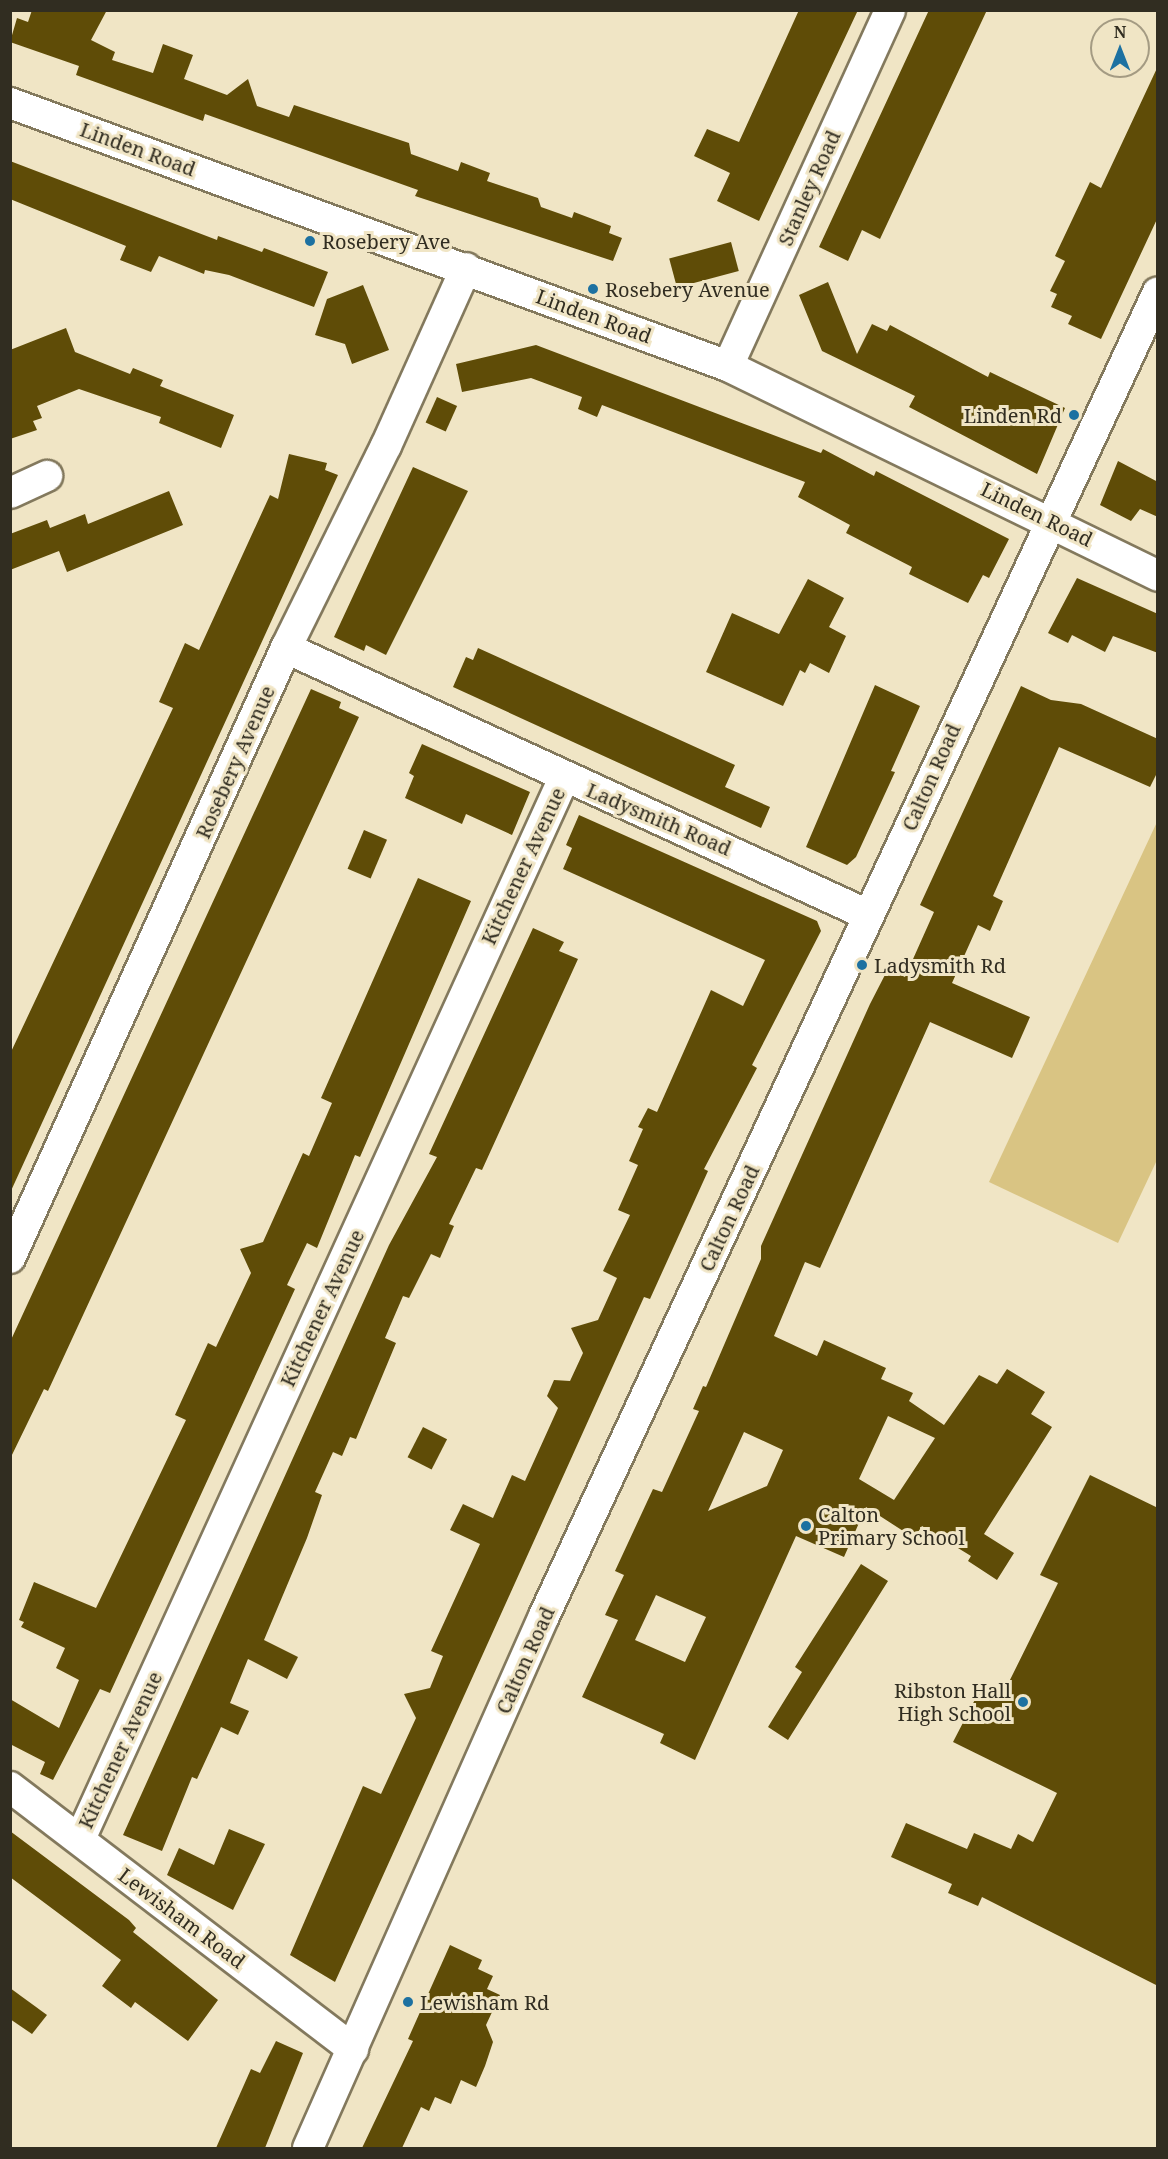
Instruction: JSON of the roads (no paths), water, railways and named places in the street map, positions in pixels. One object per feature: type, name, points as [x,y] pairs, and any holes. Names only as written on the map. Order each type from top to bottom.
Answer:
[{"type":"street","name":"Stanley Road","points":[[728,366],[890,10]]},
{"type":"street","name":"Linden Road","points":[[10,103],[466,268],[728,366],[1052,520],[1158,576]]},
{"type":"street","name":"Rosebery Avenue","points":[[10,1258],[286,648],[386,446],[466,268]]},
{"type":"street","name":"Calton Road","points":[[308,2148],[544,1616],[1156,297]]},
{"type":"street","points":[[10,493],[47,476]]},
{"type":"street","name":"Ladysmith Road","points":[[286,648],[564,778],[868,915]]},
{"type":"street","name":"Kitchener Avenue","points":[[80,1839],[564,778]]},
{"type":"street","name":"Lewisham Road","points":[[10,1787],[353,2049]]},
{"type":"place","name":"Rosebery Ave","points":[[310,241]]},
{"type":"place","name":"Rosebery Avenue","points":[[593,289]]},
{"type":"place","name":"Linden Rd","points":[[1074,415]]},
{"type":"place","name":"Ladysmith Rd","points":[[862,965]]},
{"type":"place","name":"Calton Primary School","points":[[806,1526]]},
{"type":"place","name":"Ribston Hall High School","points":[[1023,1702]]},
{"type":"place","name":"Lewisham Rd","points":[[408,2002]]}]
